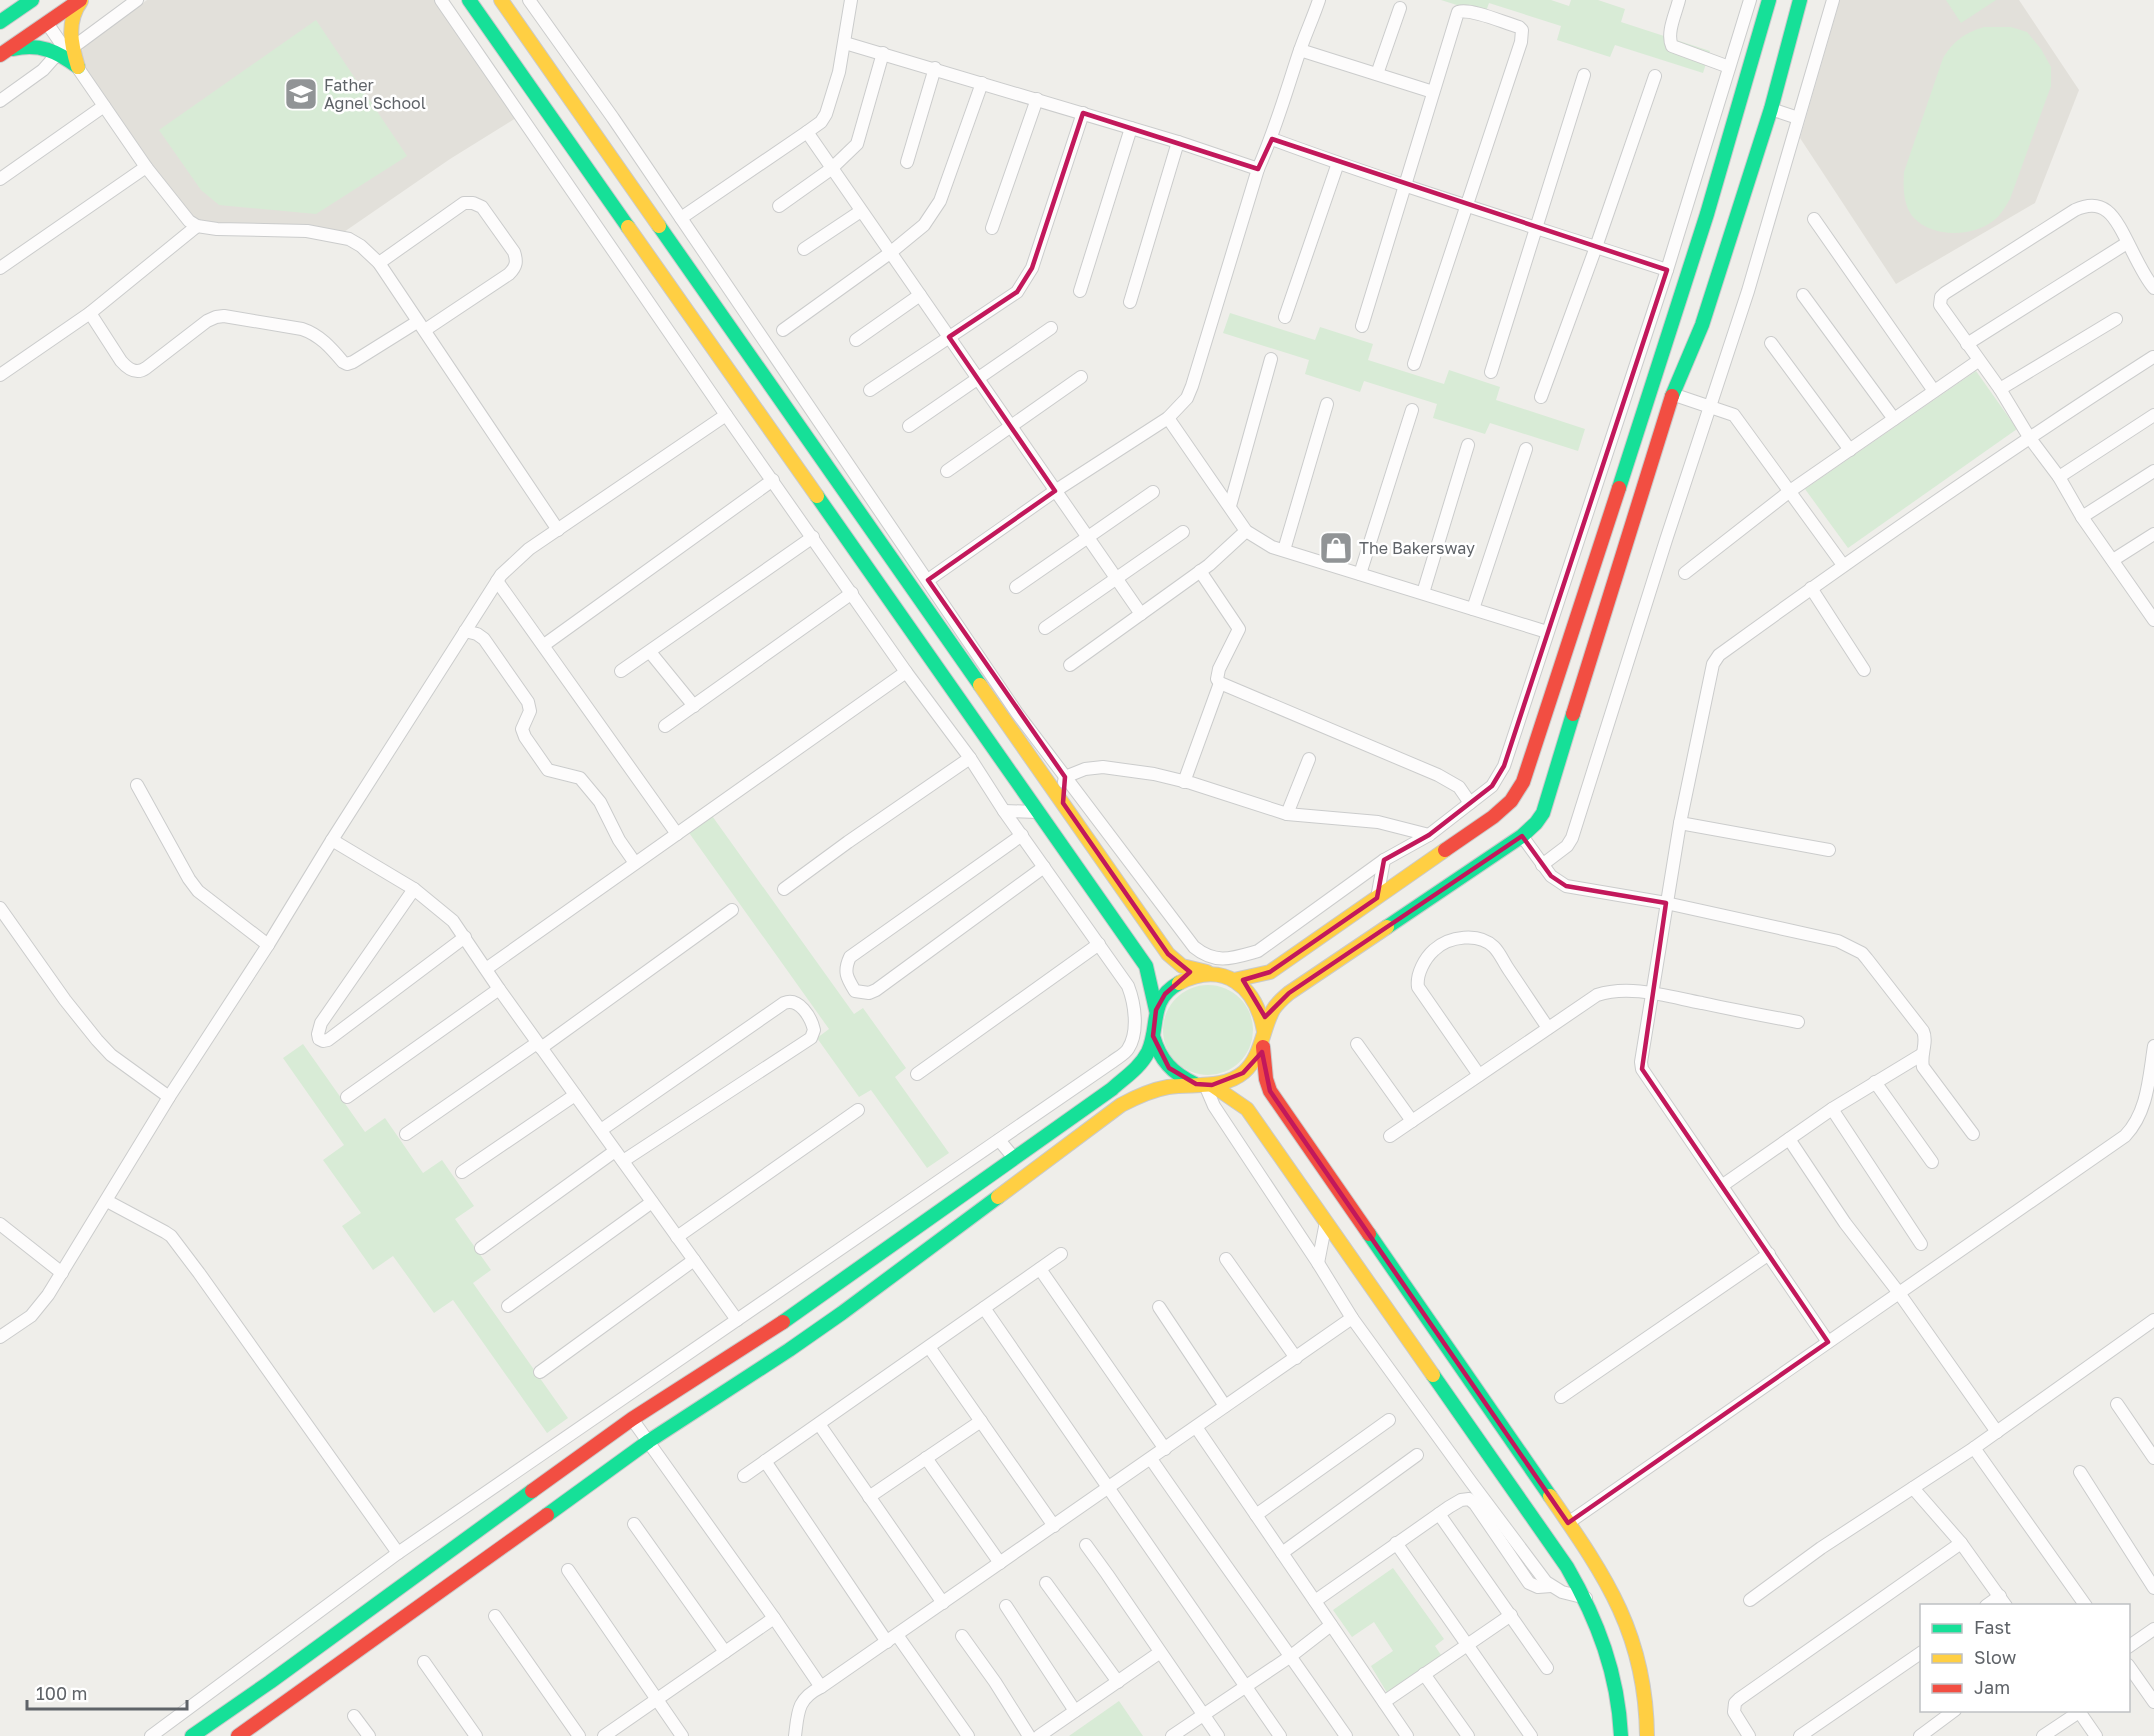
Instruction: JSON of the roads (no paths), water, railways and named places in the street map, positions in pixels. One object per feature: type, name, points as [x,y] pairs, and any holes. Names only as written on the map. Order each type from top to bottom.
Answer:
[{"type":"street","points":[[0,22],[32,0]]},
{"type":"street","points":[[2,54],[80,0]]},
{"type":"street","points":[[65,50],[72,19],[80,0]]},
{"type":"street","points":[[0,101],[43,70],[65,50],[136,0]]},
{"type":"street","points":[[192,1736],[632,1419],[789,1317],[1112,1089],[1146,1056],[1153,1036],[1156,1010],[1146,966],[469,0]]},
{"type":"street","points":[[501,0],[1168,954],[1182,966],[1234,980],[1251,993],[1261,1011],[1266,1079],[1270,1092],[1593,1558],[1618,1604],[1635,1645],[1644,1690],[1647,1736]]},
{"type":"street","points":[[529,0],[614,118],[1017,713],[1194,947],[1204,955],[1219,959],[1235,958],[1258,951],[1384,860],[1429,836],[1492,786],[1504,766],[1667,270],[1750,0]]},
{"type":"street","points":[[681,218],[821,122],[826,114],[839,72],[851,0]]},
{"type":"street","points":[[928,580],[1055,491],[1168,418],[1187,398],[1258,169],[1272,139],[1300,50],[1319,0]]},
{"type":"street","points":[[1679,0],[1670,34],[1672,46],[1729,67]]},
{"type":"street","points":[[1234,980],[1270,972],[1493,817],[1511,801],[1522,782],[1674,320],[1770,0]]},
{"type":"street","points":[[238,1736],[649,1441],[842,1313],[1121,1105],[1144,1092],[1170,1086],[1227,1082],[1243,1073],[1255,1059],[1274,1008],[1289,993],[1522,836],[1536,823],[1543,813],[1672,394],[1702,325],[1724,294],[1734,261],[1732,230],[1771,110],[1800,0]]},
{"type":"street","points":[[1542,865],[1567,846],[1572,838],[1748,291],[1833,0]]},
{"type":"street","points":[[151,1736],[398,1553],[1128,1050],[1134,1032],[1133,998],[1128,986],[1004,811],[970,758],[906,672],[726,415],[447,2]]},
{"type":"street","points":[[1377,74],[1400,8]]},
{"type":"street","points":[[1362,326],[1458,12],[1463,10],[1519,27],[1522,30],[1521,42],[1414,363]]},
{"type":"street","points":[[47,23],[146,167],[189,221],[197,226],[217,229],[307,231],[349,239],[361,246],[378,263],[558,530]]},
{"type":"street","points":[[845,43],[1083,113],[1258,169]]},
{"type":"street","points":[[2,54],[33,46],[65,50],[78,67]]},
{"type":"street","points":[[1300,50],[1433,92]]},
{"type":"street","points":[[779,206],[831,169],[857,144],[883,53]]},
{"type":"street","points":[[908,162],[935,68]]},
{"type":"street","points":[[1491,372],[1584,75]]},
{"type":"street","points":[[1541,397],[1655,76]]},
{"type":"street","points":[[783,330],[890,253],[924,225],[940,201],[982,83]]},
{"type":"street","points":[[992,228],[1037,99]]},
{"type":"street","points":[[0,179],[104,106]]},
{"type":"street","points":[[1771,110],[1798,118]]},
{"type":"street","points":[[870,390],[1017,292],[1032,268],[1083,113]]},
{"type":"street","points":[[1080,291],[1131,128]]},
{"type":"street","points":[[807,132],[1141,614]]},
{"type":"street","points":[[1272,139],[1535,229],[1667,270]]},
{"type":"street","points":[[1130,302],[1178,142]]},
{"type":"street","points":[[1285,317],[1338,163]]},
{"type":"street","points":[[0,268],[146,167]]},
{"type":"street","points":[[90,313],[121,361],[135,372],[141,372],[207,321],[224,316],[302,328],[320,336],[347,364],[421,326],[510,274],[517,260],[514,252],[482,207],[473,203],[464,203],[378,263]]},
{"type":"street","points":[[2154,288],[2142,273],[2113,217],[2104,208],[2090,206],[2075,210],[1941,297],[1941,305],[1978,361],[2000,389],[2029,437],[2059,477],[2082,517],[2154,620]]},
{"type":"street","points":[[804,249],[861,211]]},
{"type":"street","points":[[1814,219],[1934,391]]},
{"type":"street","points":[[0,375],[90,313],[197,226]]},
{"type":"street","points":[[1967,344],[2127,243]]},
{"type":"street","points":[[856,340],[920,295]]},
{"type":"street","points":[[1803,295],[1894,419]]},
{"type":"street","points":[[2000,389],[2116,319]]},
{"type":"street","points":[[909,426],[1051,328]]},
{"type":"street","points":[[1771,343],[1850,450]]},
{"type":"street","points":[[1828,1342],[1642,1069],[1641,1062],[1680,823],[1713,664],[1719,655],[1811,588],[2029,437],[2153,357]]},
{"type":"street","points":[[1230,506],[1271,359]]},
{"type":"street","points":[[1685,573],[1790,491],[1978,361]]},
{"type":"street","points":[[948,471],[1081,377]]},
{"type":"street","points":[[1672,394],[1734,415],[1844,565]]},
{"type":"street","points":[[1284,550],[1327,404]]},
{"type":"street","points":[[1360,574],[1412,410]]},
{"type":"street","points":[[0,1337],[31,1316],[62,1274],[169,1097],[268,945],[501,575],[530,549],[726,415]]},
{"type":"street","points":[[2059,477],[2154,415]]},
{"type":"street","points":[[1168,418],[1246,531],[1272,547],[1547,632]]},
{"type":"street","points":[[1423,593],[1468,445]]},
{"type":"street","points":[[1473,609],[1526,449]]},
{"type":"street","points":[[2082,517],[2154,471]]},
{"type":"street","points":[[544,645],[773,480]]},
{"type":"street","points":[[1016,587],[1154,492]]},
{"type":"street","points":[[1045,628],[1183,531]]},
{"type":"street","points":[[1070,665],[1200,571],[1246,531]]},
{"type":"street","points":[[2113,560],[2154,534]]},
{"type":"street","points":[[621,671],[813,537]]},
{"type":"street","points":[[1200,571],[1239,629],[1219,669],[1217,679],[1220,683],[1438,775],[1459,787],[1470,803]]},
{"type":"street","points":[[497,581],[677,834]]},
{"type":"street","points":[[1811,588],[1864,670]]},
{"type":"street","points":[[665,726],[852,593]]},
{"type":"street","points":[[2142,603],[2154,595]]},
{"type":"street","points":[[465,631],[477,634],[484,639],[528,702],[530,711],[523,725],[523,734],[546,767],[552,772],[580,778],[600,802],[619,840],[635,863]]},
{"type":"street","points":[[650,652],[694,706]]},
{"type":"street","points":[[486,969],[906,672]]},
{"type":"street","points":[[1184,782],[1220,683]]},
{"type":"street","points":[[784,889],[970,758]]},
{"type":"street","points":[[1287,814],[1309,759]]},
{"type":"street","points":[[1065,777],[1084,769],[1103,767],[1154,774],[1287,814],[1378,822],[1429,836]]},
{"type":"street","points":[[1063,803],[1065,777]]},
{"type":"street","points":[[137,784],[198,891],[268,945]]},
{"type":"street","points":[[1004,811],[1037,812]]},
{"type":"street","points":[[1680,823],[1829,850]]},
{"type":"street","points":[[1022,835],[850,957],[845,975],[855,991],[869,993],[876,990],[1044,867]]},
{"type":"street","points":[[1522,836],[1551,876],[1566,886],[1666,903],[1838,941],[1862,953],[1923,1031],[1925,1043],[1921,1055],[1923,1067],[1973,1134]]},
{"type":"street","points":[[332,840],[414,889],[453,921],[539,1045],[737,1320]]},
{"type":"street","points":[[1377,898],[1384,860]]},
{"type":"street","points":[[414,889],[321,1023],[319,1039],[328,1040],[465,938]]},
{"type":"street","points":[[0,908],[97,1041],[111,1055],[169,1097]]},
{"type":"street","points":[[406,1134],[539,1045],[732,910]]},
{"type":"street","points":[[1479,1075],[1418,987],[1417,981],[1427,957],[1438,946],[1475,937],[1493,947],[1548,1028]]},
{"type":"street","points":[[917,1074],[1099,945]]},
{"type":"street","points":[[1156,1010],[1165,994],[1179,982],[1197,975],[1216,974]]},
{"type":"street","points":[[347,1097],[499,988]]},
{"type":"street","points":[[1390,1136],[1597,994],[1613,990],[1653,994],[1798,1022]]},
{"type":"street","points":[[481,1248],[619,1156],[811,1038],[814,1030],[808,1014],[795,1003],[789,1001],[784,1003],[601,1130]]},
{"type":"street","points":[[1153,1036],[1158,1053],[1169,1068],[1184,1079],[1204,1085],[1246,1109],[1554,1549],[1586,1598],[1606,1646],[1617,1694],[1621,1736]]},
{"type":"street","points":[[1357,1044],[1412,1121]]},
{"type":"street","points":[[1568,1523],[2125,1136],[2136,1125],[2145,1101],[2154,1046]]},
{"type":"street","points":[[1723,1185],[1832,1109],[1921,1055]]},
{"type":"street","points":[[1875,1082],[1932,1162]]},
{"type":"street","points":[[1204,1085],[1214,1106],[1352,1318],[1471,1482],[1551,1586],[1562,1592],[1586,1598]]},
{"type":"street","points":[[462,1172],[575,1095]]},
{"type":"street","points":[[1832,1109],[1921,1244]]},
{"type":"street","points":[[677,1237],[858,1110]]},
{"type":"street","points":[[1789,1139],[1845,1223],[1899,1293],[1996,1432]]},
{"type":"street","points":[[999,1140],[1014,1158]]},
{"type":"street","points":[[107,1201],[171,1236],[398,1553]]},
{"type":"street","points":[[508,1306],[652,1202]]},
{"type":"street","points":[[1318,1263],[1326,1222]]},
{"type":"street","points":[[0,1224],[62,1274]]},
{"type":"street","points":[[744,1476],[1061,1254]]},
{"type":"street","points":[[1561,1397],[1769,1254]]},
{"type":"street","points":[[1226,1259],[1296,1358]]},
{"type":"street","points":[[540,1372],[694,1260]]},
{"type":"street","points":[[1040,1269],[1165,1449]]},
{"type":"street","points":[[1160,1307],[1225,1407]]},
{"type":"street","points":[[984,1308],[1280,1736]]},
{"type":"street","points":[[795,1736],[798,1712],[802,1701],[810,1693],[821,1688],[1352,1318]]},
{"type":"street","points":[[1750,1600],[1821,1548],[1974,1448],[2153,1322]]},
{"type":"street","points":[[929,1347],[1054,1526]]},
{"type":"street","points":[[2117,1404],[2154,1458]]},
{"type":"street","points":[[632,1419],[821,1688]]},
{"type":"street","points":[[1256,1515],[1389,1420]]},
{"type":"street","points":[[869,1497],[981,1421]]},
{"type":"street","points":[[819,1424],[943,1603]]},
{"type":"street","points":[[1196,1427],[1407,1736]]},
{"type":"street","points":[[1974,1448],[2085,1604]]},
{"type":"street","points":[[1282,1553],[1417,1455]]},
{"type":"street","points":[[926,1458],[1000,1563]]},
{"type":"street","points":[[1151,1459],[1207,1542],[1291,1656],[1346,1736]]},
{"type":"street","points":[[765,1461],[892,1638],[968,1736]]},
{"type":"street","points":[[2080,1472],[2154,1588]]},
{"type":"street","points":[[1913,1488],[1961,1543],[2003,1601]]},
{"type":"street","points":[[1315,1601],[1439,1514],[1461,1500],[1469,1499],[1473,1501],[1529,1583],[1538,1587],[1551,1586]]},
{"type":"street","points":[[1439,1514],[1547,1668]]},
{"type":"street","points":[[634,1524],[725,1652]]},
{"type":"street","points":[[1396,1543],[1530,1736]]},
{"type":"street","points":[[1749,1736],[1734,1713],[1733,1707],[1739,1699],[1961,1543]]},
{"type":"street","points":[[1086,1545],[1218,1736]]},
{"type":"street","points":[[568,1570],[682,1736]]},
{"type":"street","points":[[1046,1583],[1118,1682]]},
{"type":"street","points":[[1005,1606],[1075,1711]]},
{"type":"street","points":[[1384,1702],[1510,1615]]},
{"type":"street","points":[[495,1616],[579,1736]]},
{"type":"street","points":[[604,1736],[774,1618]]},
{"type":"street","points":[[1172,1736],[1291,1656],[1331,1625]]},
{"type":"street","points":[[2130,1646],[2154,1629]]},
{"type":"street","points":[[962,1636],[995,1682],[1029,1736]]},
{"type":"street","points":[[1039,1736],[1160,1653]]},
{"type":"street","points":[[1800,1736],[1920,1653]]},
{"type":"street","points":[[424,1662],[476,1736]]},
{"type":"street","points":[[2130,1668],[2154,1702]]},
{"type":"street","points":[[1424,1674],[1468,1736]]},
{"type":"street","points":[[1920,1736],[1952,1712]]},
{"type":"street","points":[[2043,1736],[2078,1712]]},
{"type":"street","points":[[2080,1712],[2096,1736]]},
{"type":"street","points":[[354,1716],[369,1736]]},
{"type":"place","name":"Father Agnel School","points":[[301,94]]},
{"type":"place","name":"The Bakersway","points":[[1336,548]]}]
